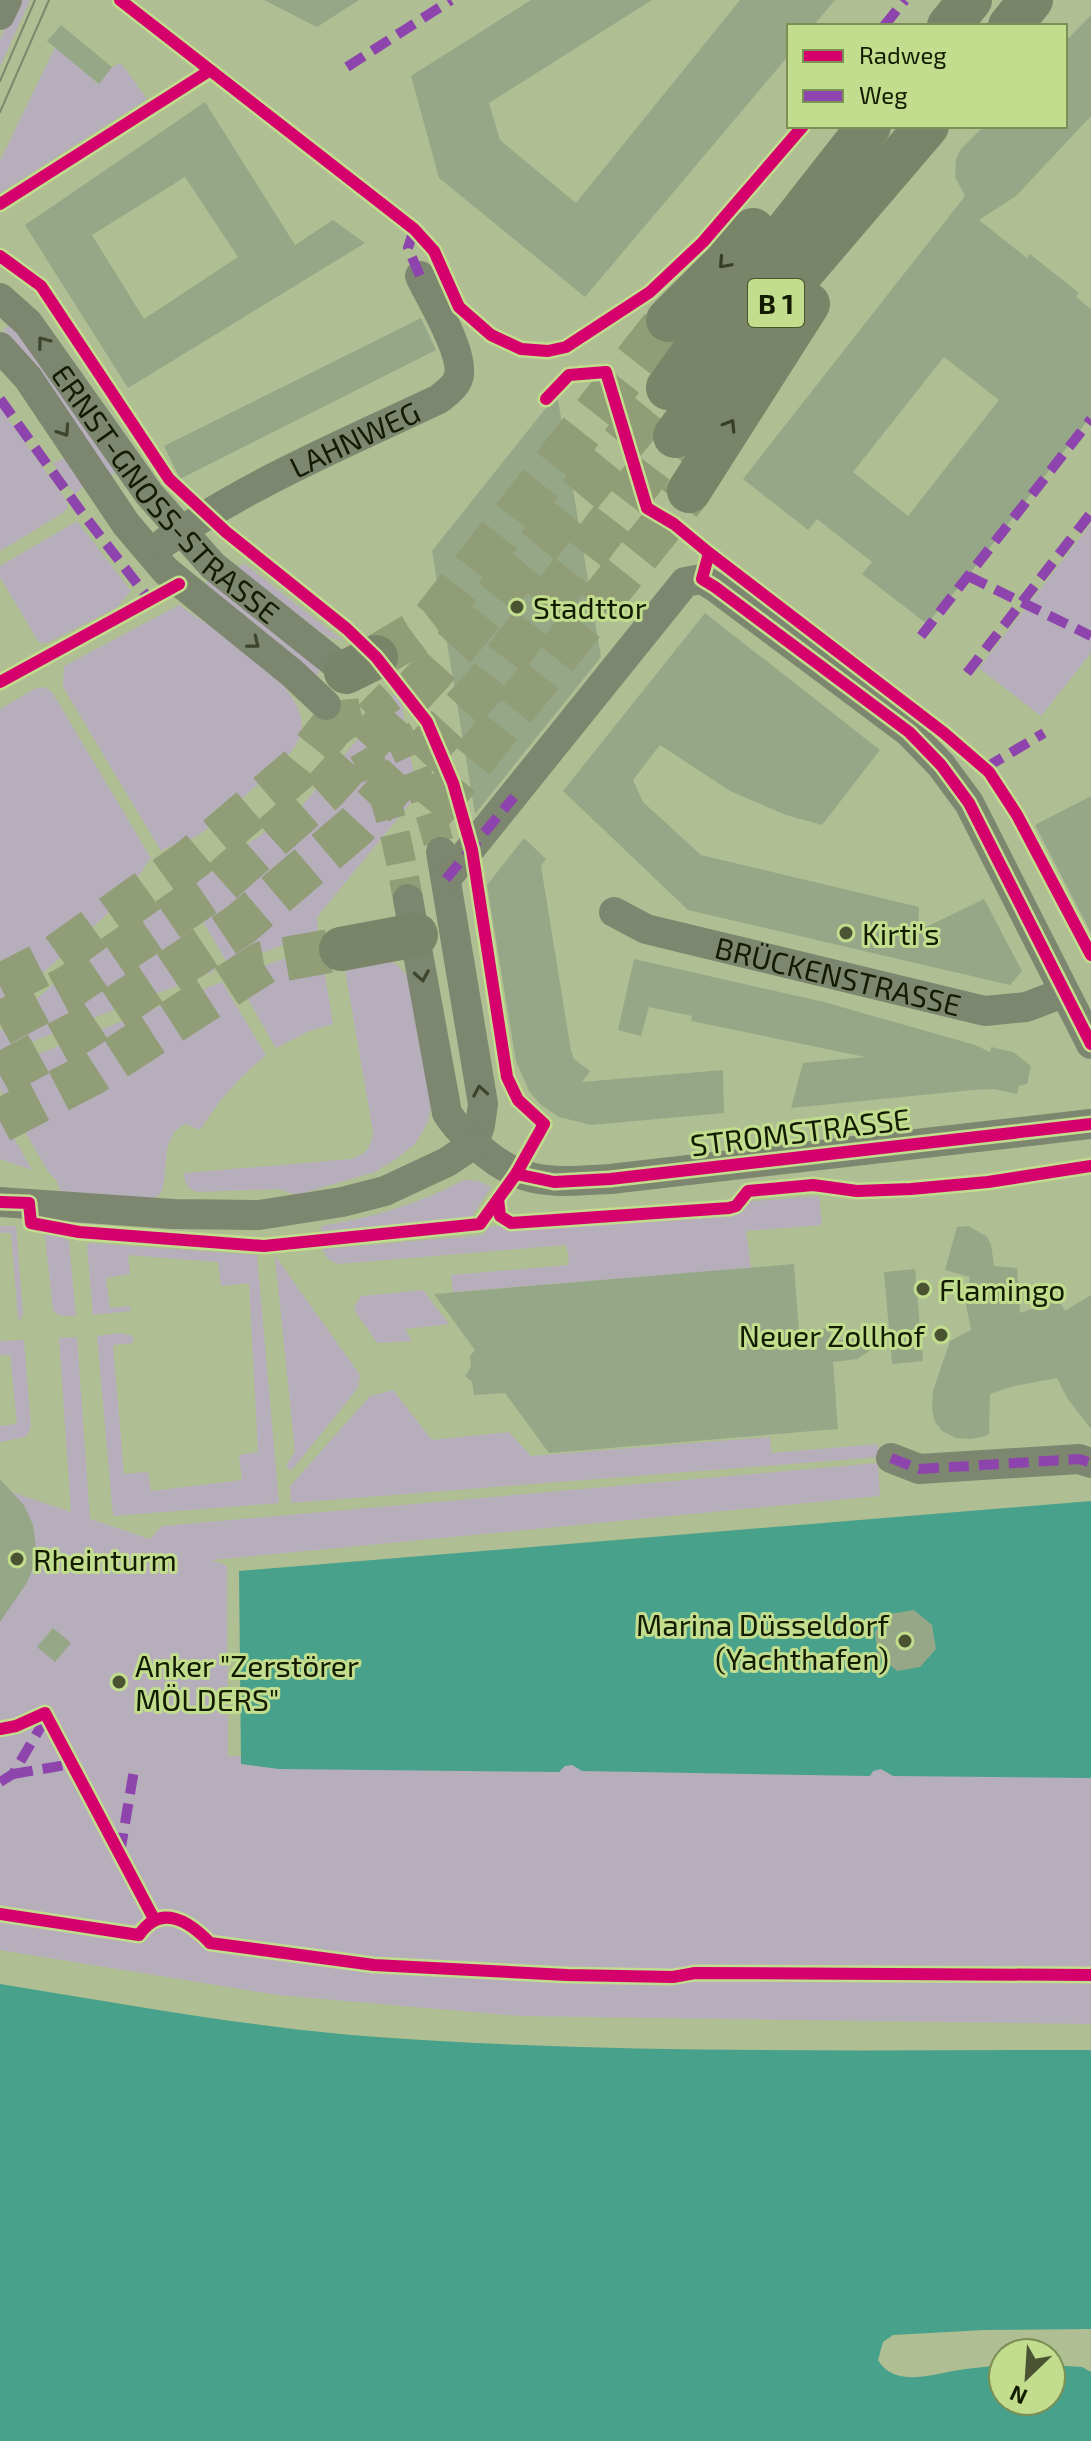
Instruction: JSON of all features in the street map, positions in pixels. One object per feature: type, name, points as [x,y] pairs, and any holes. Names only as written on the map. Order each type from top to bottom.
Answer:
[{"type":"highway","points":[[951,24],[970,0]]},
{"type":"highway","points":[[1012,24],[1031,0]]},
{"type":"highway","name":"B 1","points":[[675,436],[767,313],[925,128]]},
{"type":"highway","points":[[668,320],[722,266],[825,145],[864,132]]},
{"type":"highway","name":"B 1","points":[[668,388],[710,329],[864,132]]},
{"type":"highway","points":[[689,491],[799,315],[871,223],[884,177]]},
{"type":"highway","points":[[341,949],[412,917]]},
{"type":"street","points":[[0,15],[7,0]]},
{"type":"street","name":"LAHNWEG","points":[[149,553],[208,513],[270,479],[439,399],[455,385],[460,363],[420,276]]},
{"type":"street","name":"ERNST-GNOSS-STRASSE","points":[[0,347],[28,378],[126,524],[179,584],[292,673],[349,678],[213,566],[149,494],[28,323],[1,301]]},
{"type":"street","points":[[412,917],[426,928],[436,914],[445,874],[514,797],[685,582],[702,579],[909,732],[941,765],[969,803],[1091,1044]]},
{"type":"street","points":[[0,1202],[173,1214],[259,1215],[289,1212],[385,1191],[447,1162],[474,1144],[483,1104],[445,874]]},
{"type":"street","name":"BRÜCKENSTRASSE","points":[[614,912],[646,929],[985,1011],[1026,1007],[1063,993]]},
{"type":"street","points":[[412,917],[447,1113],[455,1127],[474,1144]]},
{"type":"street","name":"STROMSTRASSE","points":[[474,1144],[488,1157],[516,1174],[554,1182],[610,1179],[1091,1124]]},
{"type":"street","points":[[891,1458],[919,1469],[1079,1459],[1091,1463]]},
{"type":"shaded area","points":[[18,0],[30,0],[0,67],[0,40]]},
{"type":"shaded area","points":[[55,47],[98,84],[112,67],[121,63],[147,99],[0,193],[0,161]]},
{"type":"shaded area","points":[[11,324],[118,471],[110,476],[28,356],[3,330]]},
{"type":"shaded area","points":[[0,407],[68,507],[0,551]]},
{"type":"shaded area","points":[[65,458],[84,485],[75,495],[53,463]]},
{"type":"shaded area","points":[[77,521],[131,591],[116,608],[47,643],[39,643],[0,577],[0,566]]},
{"type":"shaded area","points":[[1091,524],[1091,653],[1041,716],[979,668]]},
{"type":"shaded area","points":[[245,564],[343,641],[326,636],[236,567]]},
{"type":"shaded area","points":[[210,580],[320,669],[317,675],[314,676],[202,585]]},
{"type":"shaded area","points":[[179,605],[236,644],[278,680],[293,699],[301,718],[300,737],[281,763],[219,820],[195,837],[161,851],[63,687],[64,666]]},
{"type":"shaded area","points":[[44,687],[52,692],[151,858],[120,902],[0,1013],[0,709],[34,689]]},
{"type":"shaded area","points":[[399,689],[417,795],[317,917],[318,931],[229,966],[184,889],[302,806]]},
{"type":"shaded area","points":[[172,897],[215,971],[0,1054],[0,1031],[110,935]]},
{"type":"shaded area","points":[[320,945],[333,1024],[307,1032],[276,1048],[235,977]]},
{"type":"shaded area","points":[[386,959],[408,976],[431,1106],[428,1122],[415,1144],[375,1172],[296,1195],[279,1189],[197,1192],[189,1187],[184,1173],[351,1159],[367,1150],[373,1132],[344,964]]},
{"type":"shaded area","points":[[222,982],[266,1055],[230,1090],[200,1130],[185,1124],[177,1129],[169,1145],[162,1191],[148,1199],[60,1191],[57,1181],[49,1173],[0,1089],[0,1069]]},
{"type":"shaded area","points":[[0,1114],[30,1166],[32,1170],[0,1159]]},
{"type":"shaded area","points":[[464,1180],[479,1181],[491,1187],[470,1219],[322,1234],[321,1226],[394,1209]]},
{"type":"shaded area","points":[[819,1196],[822,1225],[746,1231],[751,1268],[453,1292],[451,1275],[568,1265],[566,1245],[338,1264],[328,1259],[322,1249],[484,1235],[488,1227],[736,1210],[742,1202]]},
{"type":"shaded area","points":[[0,1226],[16,1226],[23,1314],[20,1320],[11,1233],[0,1233]]},
{"type":"shaded area","points":[[44,1228],[51,1228],[69,1241],[76,1316],[60,1316],[53,1311]]},
{"type":"shaded area","points":[[89,1243],[257,1255],[279,1503],[113,1516],[97,1336],[121,1333],[133,1336],[133,1343],[113,1345],[124,1474],[148,1472],[151,1491],[242,1480],[239,1455],[258,1452],[249,1283],[221,1286],[218,1262],[128,1255],[130,1274],[106,1278],[110,1308],[130,1306],[130,1311],[93,1315]]},
{"type":"shaded area","points":[[275,1256],[360,1375],[358,1388],[291,1471],[286,1465],[295,1452]]},
{"type":"shaded area","points":[[423,1290],[449,1324],[405,1329],[412,1341],[377,1343],[355,1311],[361,1296]]},
{"type":"shaded area","points":[[77,1337],[90,1519],[150,1539],[162,1526],[878,1463],[880,1496],[212,1560],[227,1566],[228,1756],[1091,1768],[1091,2024],[520,2016],[277,1995],[0,1950],[0,1488],[71,1512],[59,1338]]},
{"type":"shaded area","points":[[24,1340],[31,1427],[26,1437],[0,1442],[0,1426],[17,1424],[10,1355],[0,1355],[0,1341]]},
{"type":"shaded area","points":[[393,1390],[432,1440],[509,1432],[531,1456],[770,1437],[772,1453],[878,1444],[879,1457],[291,1503],[290,1486],[370,1396]]},
{"type":"water","points":[[1091,1501],[1091,1778],[893,1776],[881,1769],[873,1771],[870,1776],[582,1771],[572,1765],[565,1766],[559,1772],[279,1769],[241,1764],[239,1571]]},
{"type":"water","points":[[0,1984],[188,2015],[377,2037],[556,2046],[734,2050],[1091,2050],[1091,2329],[893,2335],[883,2342],[878,2360],[893,2373],[912,2377],[987,2367],[987,2417],[1067,2417],[1067,2366],[1082,2367],[1091,2372],[1091,2441],[0,2441]]},
{"type":"building","points":[[264,0],[359,0],[317,27]]},
{"type":"building","points":[[531,0],[652,0],[489,103],[500,140],[576,203],[740,0],[835,0],[815,24],[787,24],[787,57],[585,297],[439,178],[411,76]]},
{"type":"building","points":[[1091,15],[1091,116],[1016,196],[979,220],[1027,258],[1030,254],[1079,293],[1076,297],[1091,309],[1091,416],[968,576],[927,624],[862,574],[872,562],[817,519],[808,530],[743,479],[965,196],[955,177],[960,150],[982,128],[1067,128],[1067,40]],"holes":[[[944,357],[999,400],[908,516],[853,472]]]},
{"type":"building","points":[[61,25],[112,67],[99,84],[47,41]]},
{"type":"building","points":[[205,102],[295,245],[333,220],[365,243],[128,388],[25,225]],"holes":[[[185,177],[238,257],[144,319],[92,235]]]},
{"type":"building","points":[[421,318],[436,350],[180,479],[164,446]]},
{"type":"building","name":"Stadttor","points":[[557,394],[601,657],[475,814],[432,551]]},
{"type":"building","points":[[705,613],[880,750],[822,825],[786,815],[730,791],[660,745],[633,780],[643,802],[701,855],[919,907],[918,931],[984,899],[1022,971],[1010,985],[688,910],[563,791]]},
{"type":"building","points":[[1091,796],[1091,933],[1035,825]]},
{"type":"building","points":[[524,838],[546,859],[541,866],[571,1051],[574,1059],[590,1071],[582,1082],[723,1070],[724,1113],[591,1125],[559,1117],[541,1105],[529,1091],[516,1061],[487,885]]},
{"type":"building","points":[[634,959],[824,1002],[990,1052],[991,1047],[1013,1052],[1031,1066],[1027,1084],[1019,1086],[1017,1094],[993,1089],[973,1090],[791,1108],[803,1063],[865,1057],[691,1021],[692,1016],[649,1007],[641,1036],[618,1030]]},
{"type":"building","points":[[968,1226],[986,1236],[991,1244],[994,1266],[1017,1268],[1020,1313],[1059,1300],[1065,1311],[1091,1295],[1091,1429],[1067,1398],[1057,1378],[990,1394],[989,1434],[982,1437],[956,1438],[942,1431],[935,1422],[933,1391],[950,1341],[971,1330],[965,1300],[970,1277],[945,1270],[957,1227]]},
{"type":"building","points":[[794,1264],[799,1331],[830,1328],[831,1342],[853,1338],[874,1348],[857,1359],[833,1362],[838,1429],[549,1453],[505,1393],[474,1395],[472,1382],[465,1376],[471,1367],[470,1356],[475,1350],[434,1294]]},
{"type":"building","points":[[915,1269],[923,1361],[892,1364],[884,1272]]},
{"type":"building","name":"Rheinturm","points":[[0,1479],[24,1505],[33,1525],[36,1547],[32,1571],[26,1584],[0,1622]]},
{"type":"building","name":"Marina Düsseldorf (Yachthafen)","points":[[914,1610],[932,1625],[936,1649],[920,1667],[897,1671],[878,1655],[875,1632],[890,1614]]},
{"type":"building","points":[[53,1628],[71,1643],[55,1662],[37,1647]]},
{"type":"tunnel","points":[[376,657],[434,619],[668,320]]},
{"type":"tunnel","points":[[0,1024],[71,986],[217,886],[325,790],[458,643],[668,388]]},
{"type":"tunnel","points":[[0,1075],[79,1032],[241,924],[356,826],[487,683],[675,436]]},
{"type":"tunnel","points":[[431,812],[689,491]]},
{"type":"tunnel","points":[[350,729],[343,687],[346,672],[381,708],[404,744],[426,799],[441,852]]},
{"type":"tunnel","points":[[336,714],[366,754],[386,800],[408,899]]},
{"type":"tunnel","points":[[0,986],[53,959],[192,859],[299,768],[339,718]]},
{"type":"tunnel","points":[[0,1121],[91,1074],[263,963],[341,949]]},
{"type":"tram line","points":[[0,81],[35,0]]},
{"type":"tram line","points":[[0,112],[49,0]]},
{"type":"marked path","points":[[347,67],[451,0]]},
{"type":"marked path","points":[[886,24],[905,0]]},
{"type":"marked path","points":[[414,229],[408,248],[420,276]]},
{"type":"marked path","points":[[0,399],[149,599]]},
{"type":"marked path","points":[[921,636],[1091,419]]},
{"type":"marked path","points":[[967,673],[1091,513]]},
{"type":"marked path","points":[[968,576],[1091,636]]},
{"type":"marked path","points":[[985,768],[1044,733]]},
{"type":"marked path","points":[[446,879],[514,797]]},
{"type":"marked path","points":[[891,1458],[919,1469],[1079,1459],[1091,1463]]},
{"type":"marked path","points":[[0,1782],[13,1774],[46,1718]]},
{"type":"marked path","points":[[13,1774],[72,1764]]},
{"type":"marked path","points":[[120,1853],[134,1770]]},
{"type":"cycle path","points":[[120,0],[414,229],[434,251],[459,307],[491,335],[521,349],[548,351],[566,347],[650,292],[703,242],[801,128]]},
{"type":"cycle path","points":[[0,204],[209,71]]},
{"type":"cycle path","points":[[0,256],[41,286],[169,479],[226,532],[347,629],[376,657],[427,722],[453,783],[472,850],[507,1077],[518,1100],[544,1124],[516,1174],[480,1224],[264,1246],[79,1232],[31,1223],[29,1203],[0,1202]]},
{"type":"cycle path","points":[[546,399],[569,375],[606,372],[647,508],[674,524],[709,553],[702,579],[909,732],[941,765],[969,803],[1091,1044]]},
{"type":"cycle path","points":[[709,553],[944,733],[989,772],[1017,815],[1091,955]]},
{"type":"cycle path","points":[[0,682],[179,584]]},
{"type":"cycle path","points":[[516,1174],[554,1182],[610,1179],[1091,1124]]},
{"type":"cycle path","points":[[498,1199],[500,1216],[511,1223],[729,1208],[736,1206],[748,1191],[813,1185],[857,1191],[911,1189],[988,1182],[1091,1166]]},
{"type":"cycle path","points":[[0,1729],[16,1726],[45,1713],[154,1919]]},
{"type":"cycle path","points":[[0,1914],[139,1935],[156,1920],[175,1919],[193,1928],[210,1943],[374,1965],[673,1977],[695,1973],[1091,1975]]},
{"type":"place","name":"Stadttor","points":[[517,607]]},
{"type":"place","name":"Kirti's","points":[[846,933]]},
{"type":"place","name":"Flamingo","points":[[923,1289]]},
{"type":"place","name":"Neuer Zollhof","points":[[941,1335]]},
{"type":"place","name":"Rheinturm","points":[[17,1559]]},
{"type":"place","name":"Marina Düsseldorf (Yachthafen)","points":[[905,1641]]},
{"type":"place","name":"Anker \"Zerstörer MÖLDERS\"","points":[[119,1682]]}]
